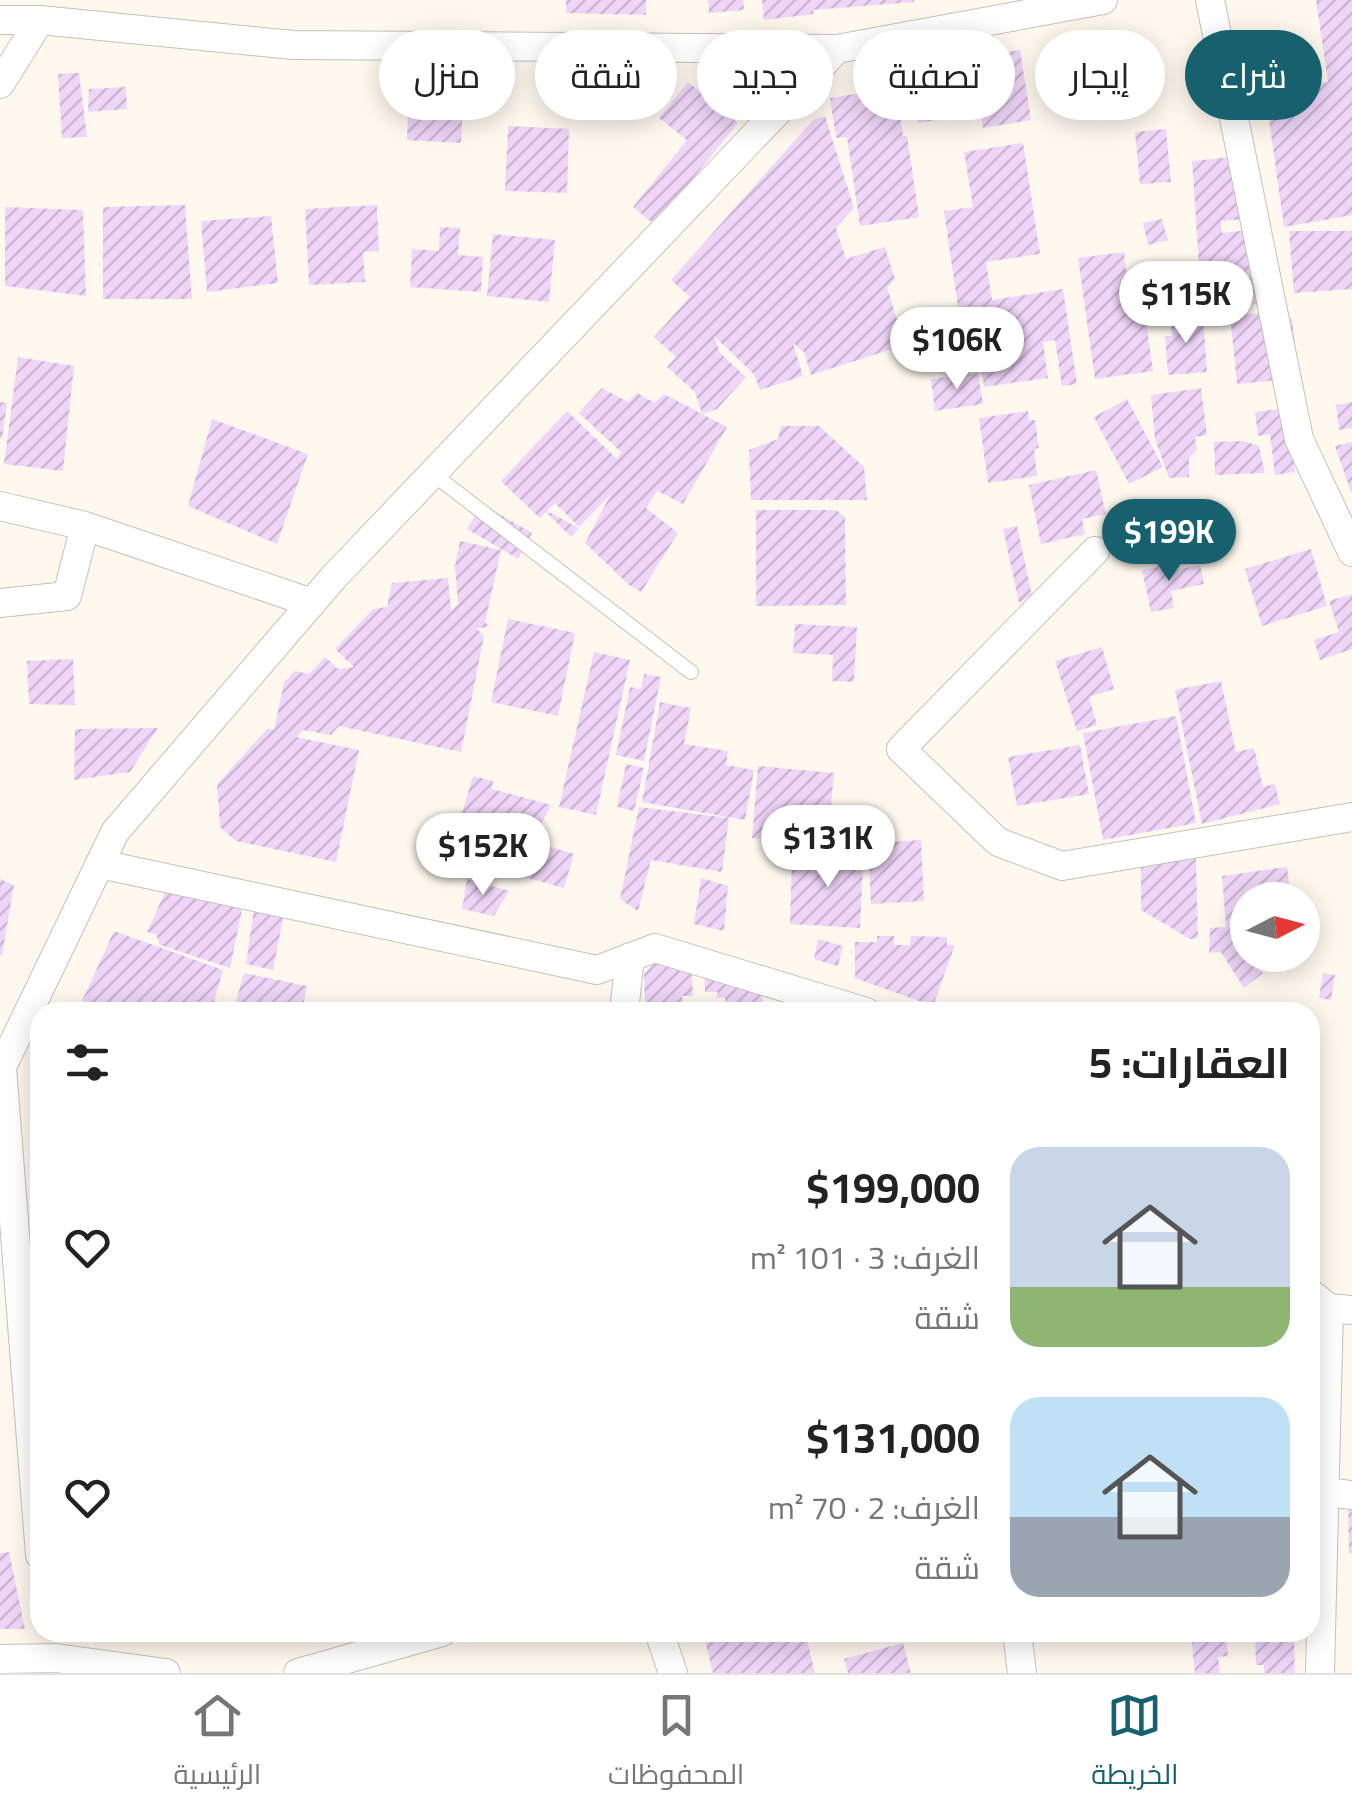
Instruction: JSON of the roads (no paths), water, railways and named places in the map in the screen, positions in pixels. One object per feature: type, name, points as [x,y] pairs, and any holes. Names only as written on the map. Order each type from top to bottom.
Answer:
[{"type":"street","points":[[0,20],[40,20],[293,45],[836,49],[1103,0]]},
{"type":"street","points":[[1210,0],[1299,438],[1352,552]]},
{"type":"street","points":[[0,84],[40,20]]},
{"type":"street","points":[[33,1002],[116,832],[312,603],[836,49]]},
{"type":"street","points":[[0,506],[85,526],[312,603]]},
{"type":"street","points":[[0,603],[67,596],[85,526]]},
{"type":"street","points":[[1095,552],[901,750],[998,842],[1062,866],[1352,817]]},
{"type":"street","points":[[100,864],[597,970],[656,948],[833,1002]]},
{"type":"street","points":[[625,1002],[630,958]]},
{"type":"street","points":[[30,1008],[1,1067],[30,1429]]},
{"type":"street","points":[[1320,1673],[1338,1494],[1330,1304]]},
{"type":"street","points":[[0,1416],[29,1417]]},
{"type":"street","points":[[298,1673],[407,1642]]},
{"type":"street","points":[[662,1642],[672,1673]]},
{"type":"street","points":[[1018,1642],[1022,1673]]},
{"type":"street","points":[[0,1658],[54,1655],[166,1673]]},
{"type":"lane","points":[[432,474],[691,672]]}]
